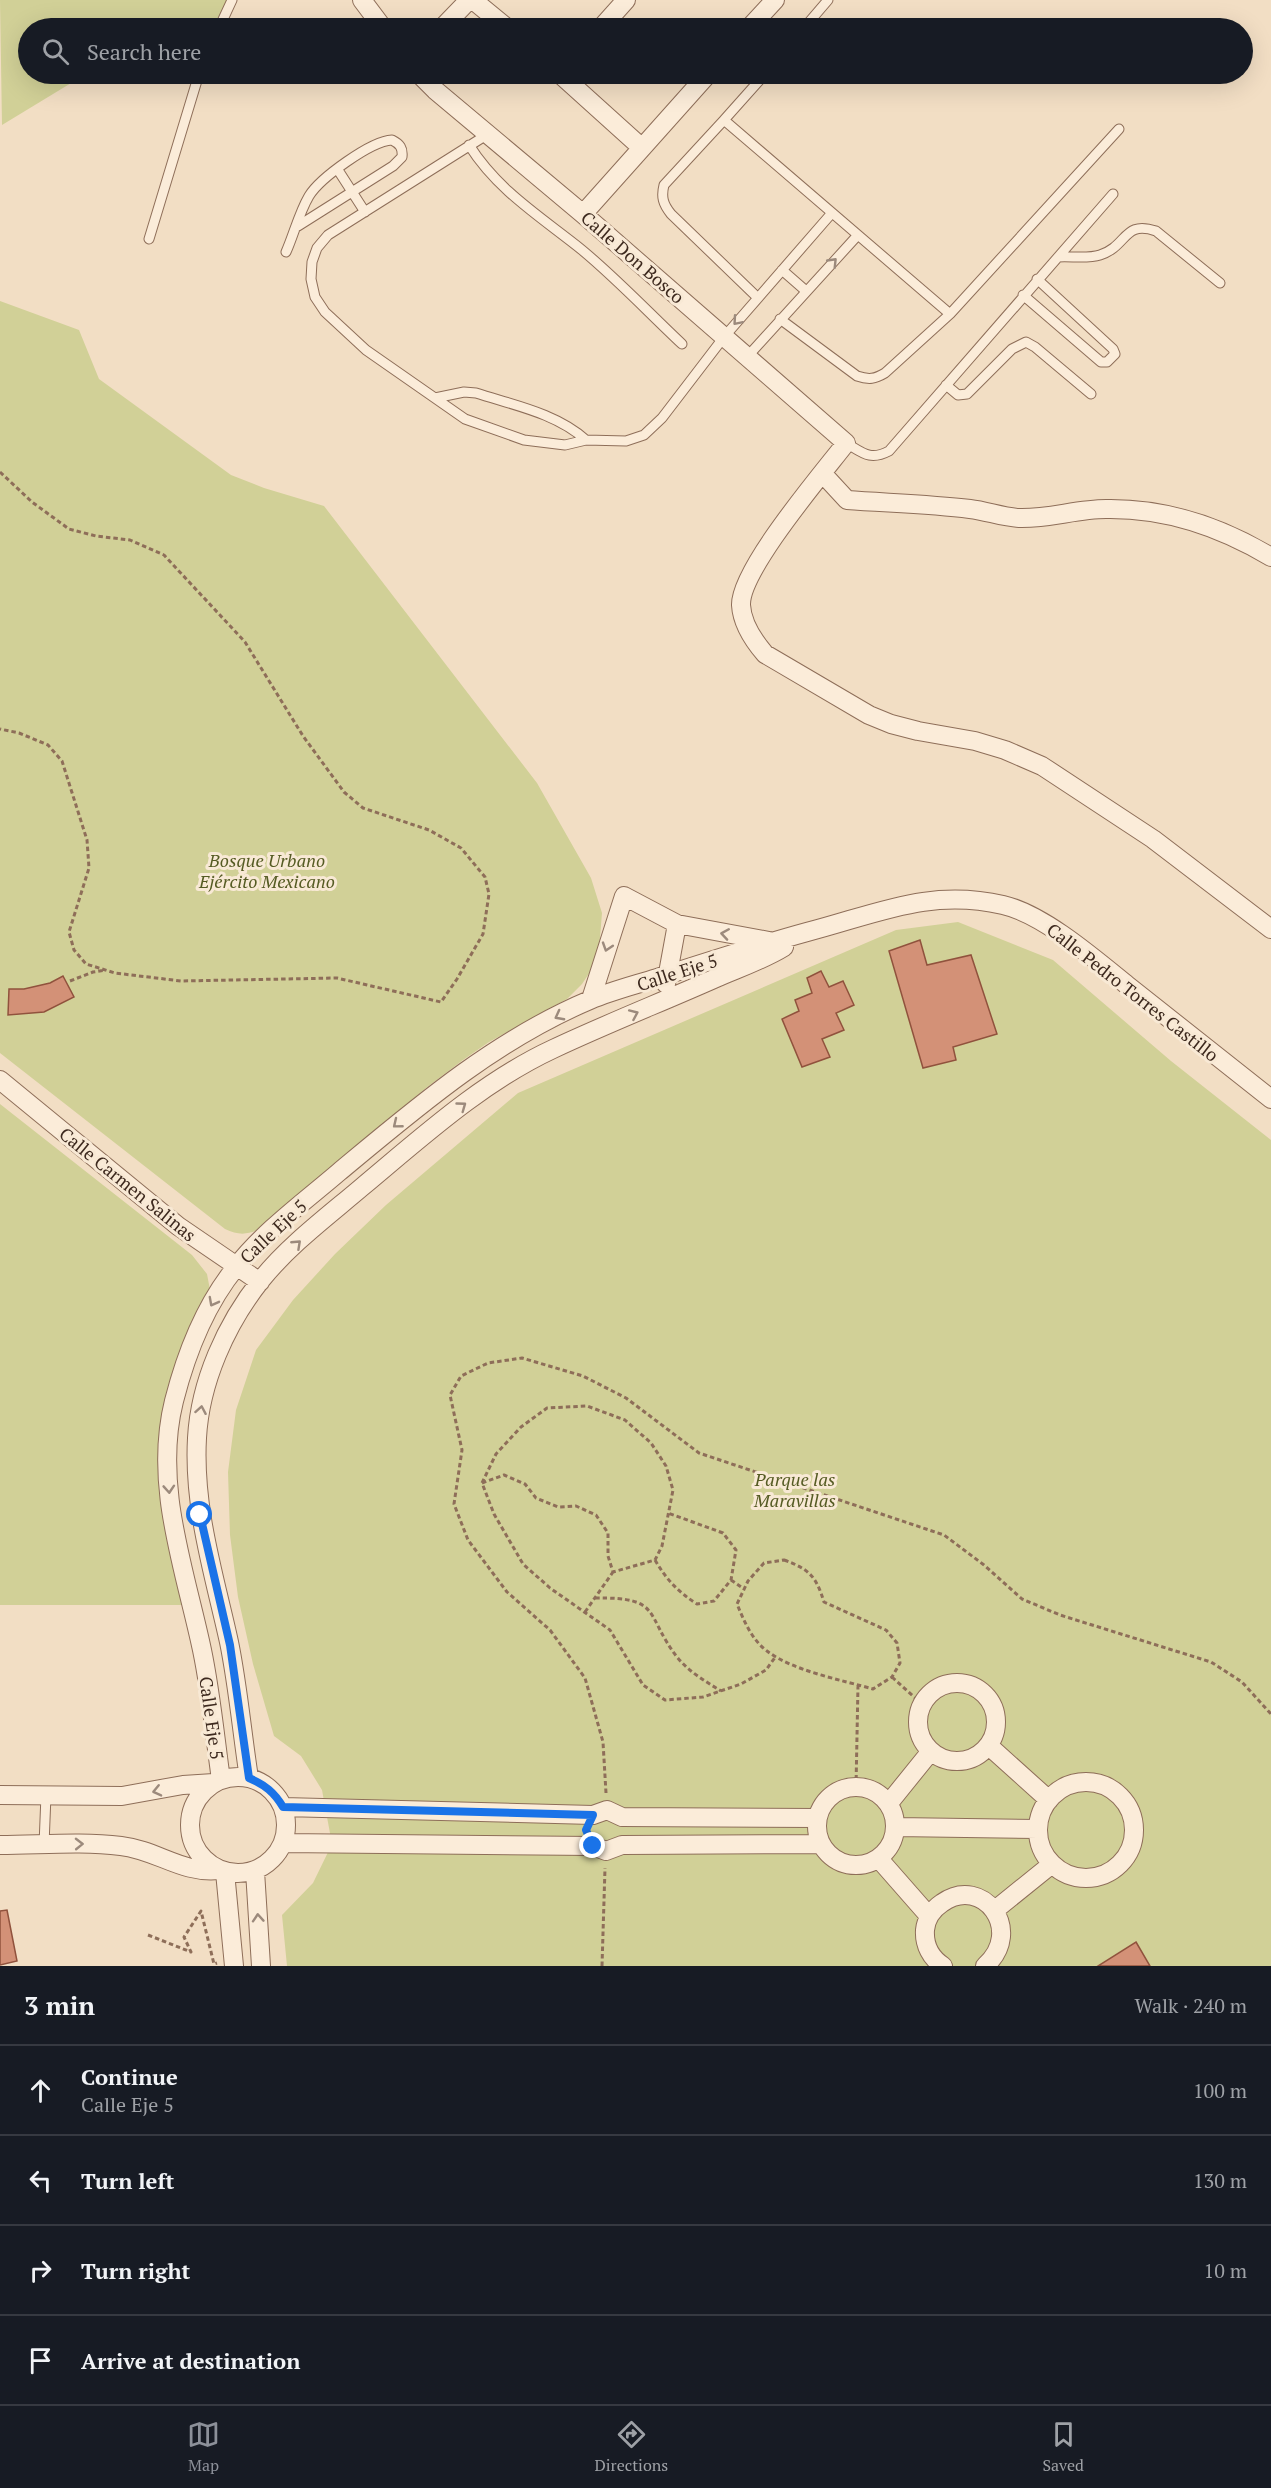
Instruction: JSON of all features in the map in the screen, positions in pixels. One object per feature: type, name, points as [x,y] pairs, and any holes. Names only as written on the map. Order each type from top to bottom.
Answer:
[{"type":"street","points":[[362,0],[376,18]]},
{"type":"street","points":[[452,18],[471,0],[494,18]]},
{"type":"street","points":[[610,18],[626,0]]},
{"type":"street","points":[[758,18],[774,0]]},
{"type":"street","name":"Calle Don Bosco","points":[[429,84],[846,442]]},
{"type":"street","points":[[571,84],[642,148]]},
{"type":"street","points":[[583,214],[699,84]]},
{"type":"street","points":[[846,442],[756,563],[744,587],[741,605],[745,623],[752,639],[765,654],[869,715],[891,724],[918,732],[985,744],[1042,766],[1153,839],[1271,929]]},
{"type":"street","points":[[823,474],[847,500],[972,509],[999,517],[1026,518],[1106,509],[1146,511],[1189,520],[1241,539],[1271,557]]},
{"type":"street","points":[[591,999],[624,896],[677,924],[774,946]]},
{"type":"street","name":"Calle Pedro Torres Castillo","points":[[774,946],[811,932],[917,901],[960,898],[1008,906],[1046,924],[1093,958],[1271,1099]]},
{"type":"street","points":[[660,1002],[668,974],[677,924]]},
{"type":"street","name":"Calle Eje 5","points":[[218,1782],[203,1654],[172,1521],[167,1461],[173,1406],[187,1357],[213,1300],[236,1267],[292,1212],[451,1081],[503,1045],[591,999],[668,974],[774,946]]},
{"type":"street","name":"Calle Eje 5","points":[[249,1778],[230,1645],[200,1515],[196,1478],[203,1397],[215,1358],[240,1311],[273,1266],[326,1218],[462,1106],[508,1074],[551,1050],[660,1002],[774,946]]},
{"type":"street","name":"Calle Carmen Salinas","points":[[0,1080],[178,1226],[260,1282]]},
{"type":"street","points":[[966,1683],[978,1688],[991,1703],[997,1721],[995,1734],[989,1746],[979,1755],[967,1760],[954,1761],[942,1758],[923,1742],[918,1729],[918,1716],[922,1704],[941,1686],[966,1683]]},
{"type":"street","points":[[989,1746],[1049,1800]]},
{"type":"street","points":[[888,1803],[931,1751]]},
{"type":"street","points":[[0,1795],[122,1796],[183,1785],[218,1782],[235,1777],[249,1778],[263,1784],[275,1794],[283,1807],[286,1819],[283,1843],[276,1855],[255,1871],[240,1874],[195,1870],[150,1851],[122,1846],[0,1845]]},
{"type":"street","points":[[218,1782],[198,1799],[190,1820],[191,1836],[197,1850],[207,1862],[222,1871]]},
{"type":"street","points":[[1092,1783],[1107,1787],[1120,1796],[1130,1809],[1134,1824],[1134,1840],[1128,1855],[1117,1867],[1103,1875],[1088,1878],[1072,1876],[1058,1869],[1041,1844],[1038,1829],[1041,1814],[1049,1800],[1061,1790],[1076,1784],[1092,1783]]},
{"type":"street","points":[[856,1786],[868,1788],[888,1803],[894,1814],[896,1827],[894,1839],[879,1859],[854,1866],[840,1863],[820,1844],[817,1831],[818,1818],[823,1805],[832,1795],[856,1786]]},
{"type":"street","points":[[283,1807],[818,1818]]},
{"type":"street","points":[[607,1814],[586,1830],[607,1848]]},
{"type":"street","points":[[607,1814],[627,1830],[607,1848]]},
{"type":"street","points":[[896,1827],[1038,1829]]},
{"type":"street","points":[[283,1843],[607,1848],[820,1844]]},
{"type":"street","points":[[879,1859],[929,1916]]},
{"type":"street","points":[[994,1910],[1053,1864]]},
{"type":"street","points":[[222,1871],[228,1964]]},
{"type":"street","points":[[255,1871],[261,1966]]},
{"type":"street","points":[[943,1966],[929,1952],[925,1928],[929,1916],[937,1906],[947,1899],[960,1896],[973,1896],[985,1901],[994,1910],[1000,1922],[1003,1934],[1000,1947],[994,1958],[985,1966]]},
{"type":"lane","points":[[224,18],[232,0]]},
{"type":"lane","points":[[813,18],[828,0]]},
{"type":"lane","points":[[149,239],[196,84]]},
{"type":"lane","points":[[756,84],[664,185],[662,195],[664,205],[671,214],[758,298]]},
{"type":"lane","points":[[724,120],[950,314]]},
{"type":"lane","points":[[780,319],[857,376],[867,380],[885,373],[950,314],[1119,129]]},
{"type":"lane","points":[[488,134],[328,235],[317,248],[312,262],[311,279],[315,297],[325,312],[366,350],[465,419],[524,440],[565,445],[586,440],[626,441],[644,435],[662,418],[724,337],[831,214]]},
{"type":"lane","points":[[286,252],[310,194],[322,181],[384,140],[392,140],[399,144],[402,157],[393,166],[298,226]]},
{"type":"lane","points":[[469,145],[482,165],[507,192],[583,252],[682,344]]},
{"type":"lane","points":[[338,170],[365,212]]},
{"type":"lane","points":[[846,442],[867,455],[878,457],[889,451],[1113,194]]},
{"type":"lane","points":[[1058,256],[1100,255],[1118,245],[1134,228],[1143,226],[1156,231],[1220,283]]},
{"type":"lane","points":[[747,357],[857,236]]},
{"type":"lane","points":[[782,270],[806,291]]},
{"type":"lane","points":[[1023,295],[1101,362],[1107,362],[1115,354],[1113,349],[1037,279]]},
{"type":"lane","points":[[946,385],[958,395],[967,394],[1012,349],[1026,342],[1091,394]]},
{"type":"lane","points":[[435,398],[464,392],[476,393],[548,416],[571,427],[586,440]]},
{"type":"lane","points":[[44,1845],[46,1795]]},
{"type":"path","points":[[0,472],[32,502],[69,529],[96,536],[130,540],[164,555],[245,642],[303,736],[344,792],[363,808],[429,830],[461,848],[486,877],[489,894],[488,910],[479,944],[441,1002],[337,978],[181,981],[108,970],[86,964],[74,950],[69,932],[89,868],[87,840],[62,761],[48,745],[0,729]]},
{"type":"path","points":[[70,981],[93,972],[108,970]]},
{"type":"path","points":[[607,1814],[603,1742],[585,1678],[550,1630],[507,1592],[468,1540],[454,1504],[462,1450],[450,1395],[461,1376],[488,1363],[522,1358],[583,1376],[626,1398],[699,1453],[944,1534],[1022,1599],[1060,1615],[1211,1662],[1242,1682],[1271,1714]]},
{"type":"path","points":[[585,1612],[613,1572],[654,1560],[662,1546],[673,1491],[666,1466],[651,1443],[625,1420],[587,1407],[547,1408],[522,1427],[496,1454],[482,1484],[494,1514],[522,1564],[550,1588],[610,1630],[643,1685],[665,1700],[703,1697],[741,1684],[766,1670],[776,1656]]},
{"type":"path","points":[[482,1484],[504,1475],[525,1484],[536,1498],[558,1507],[576,1506],[596,1515],[608,1533],[608,1556],[613,1572]]},
{"type":"path","points":[[654,1560],[664,1576],[681,1594],[697,1604],[714,1601],[731,1580],[736,1550],[723,1533],[668,1513]]},
{"type":"path","points":[[784,1560],[800,1566],[818,1582],[824,1602],[886,1630],[897,1643],[900,1663],[892,1677],[873,1689],[805,1670],[766,1651],[746,1627],[737,1604],[744,1589],[764,1563],[784,1560]]},
{"type":"path","points":[[731,1580],[744,1589]]},
{"type":"path","points":[[595,1598],[622,1598],[644,1604],[656,1620],[676,1656],[691,1671],[721,1691]]},
{"type":"path","points":[[892,1677],[922,1704]]},
{"type":"path","points":[[856,1786],[858,1685]]},
{"type":"path","points":[[602,1966],[602,1902],[607,1848]]},
{"type":"path","points":[[148,1935],[190,1952],[184,1937],[201,1911],[214,1964],[228,1964]]},
{"type":"green space","points":[[0,0],[230,0],[220,18],[18,18],[18,84],[70,84],[2,125]]},
{"type":"green space","name":"Bosque Urbano Ejército Mexicano","points":[[0,301],[79,330],[99,379],[231,475],[264,488],[324,506],[537,783],[591,878],[602,913],[599,950],[592,969],[582,984],[567,999],[489,1042],[463,1060],[426,1088],[268,1225],[257,1231],[241,1234],[225,1229],[0,1053]]},
{"type":"green space","name":"Parque las Maravillas","points":[[958,922],[1053,960],[1171,1061],[1271,1140],[1271,1966],[287,1966],[282,1915],[313,1883],[332,1844],[322,1790],[301,1756],[274,1736],[253,1664],[238,1597],[230,1535],[228,1472],[236,1410],[256,1350],[293,1300],[335,1254],[386,1205],[518,1093],[896,930]]},
{"type":"green space","points":[[0,1104],[192,1255],[207,1274],[210,1290],[169,1408],[188,1605],[0,1605]]},
{"type":"building","points":[[920,940],[927,965],[971,955],[997,1034],[953,1047],[956,1060],[923,1068],[889,951]]},
{"type":"building","points":[[821,971],[829,987],[843,981],[854,1005],[836,1013],[844,1030],[822,1039],[830,1057],[802,1067],[782,1019],[799,1011],[795,1000],[812,993],[807,978]]},
{"type":"building","points":[[63,976],[74,997],[44,1012],[8,1015],[9,989],[24,989],[50,983]]},
{"type":"building","points":[[7,1910],[17,1961],[0,1965],[0,1911]]},
{"type":"building","points":[[1136,1942],[1150,1966],[1098,1966]]},
{"type":"route","points":[[200,1515],[230,1645],[249,1778],[263,1784],[275,1794],[283,1807],[593,1815],[586,1830],[593,1846]]}]
